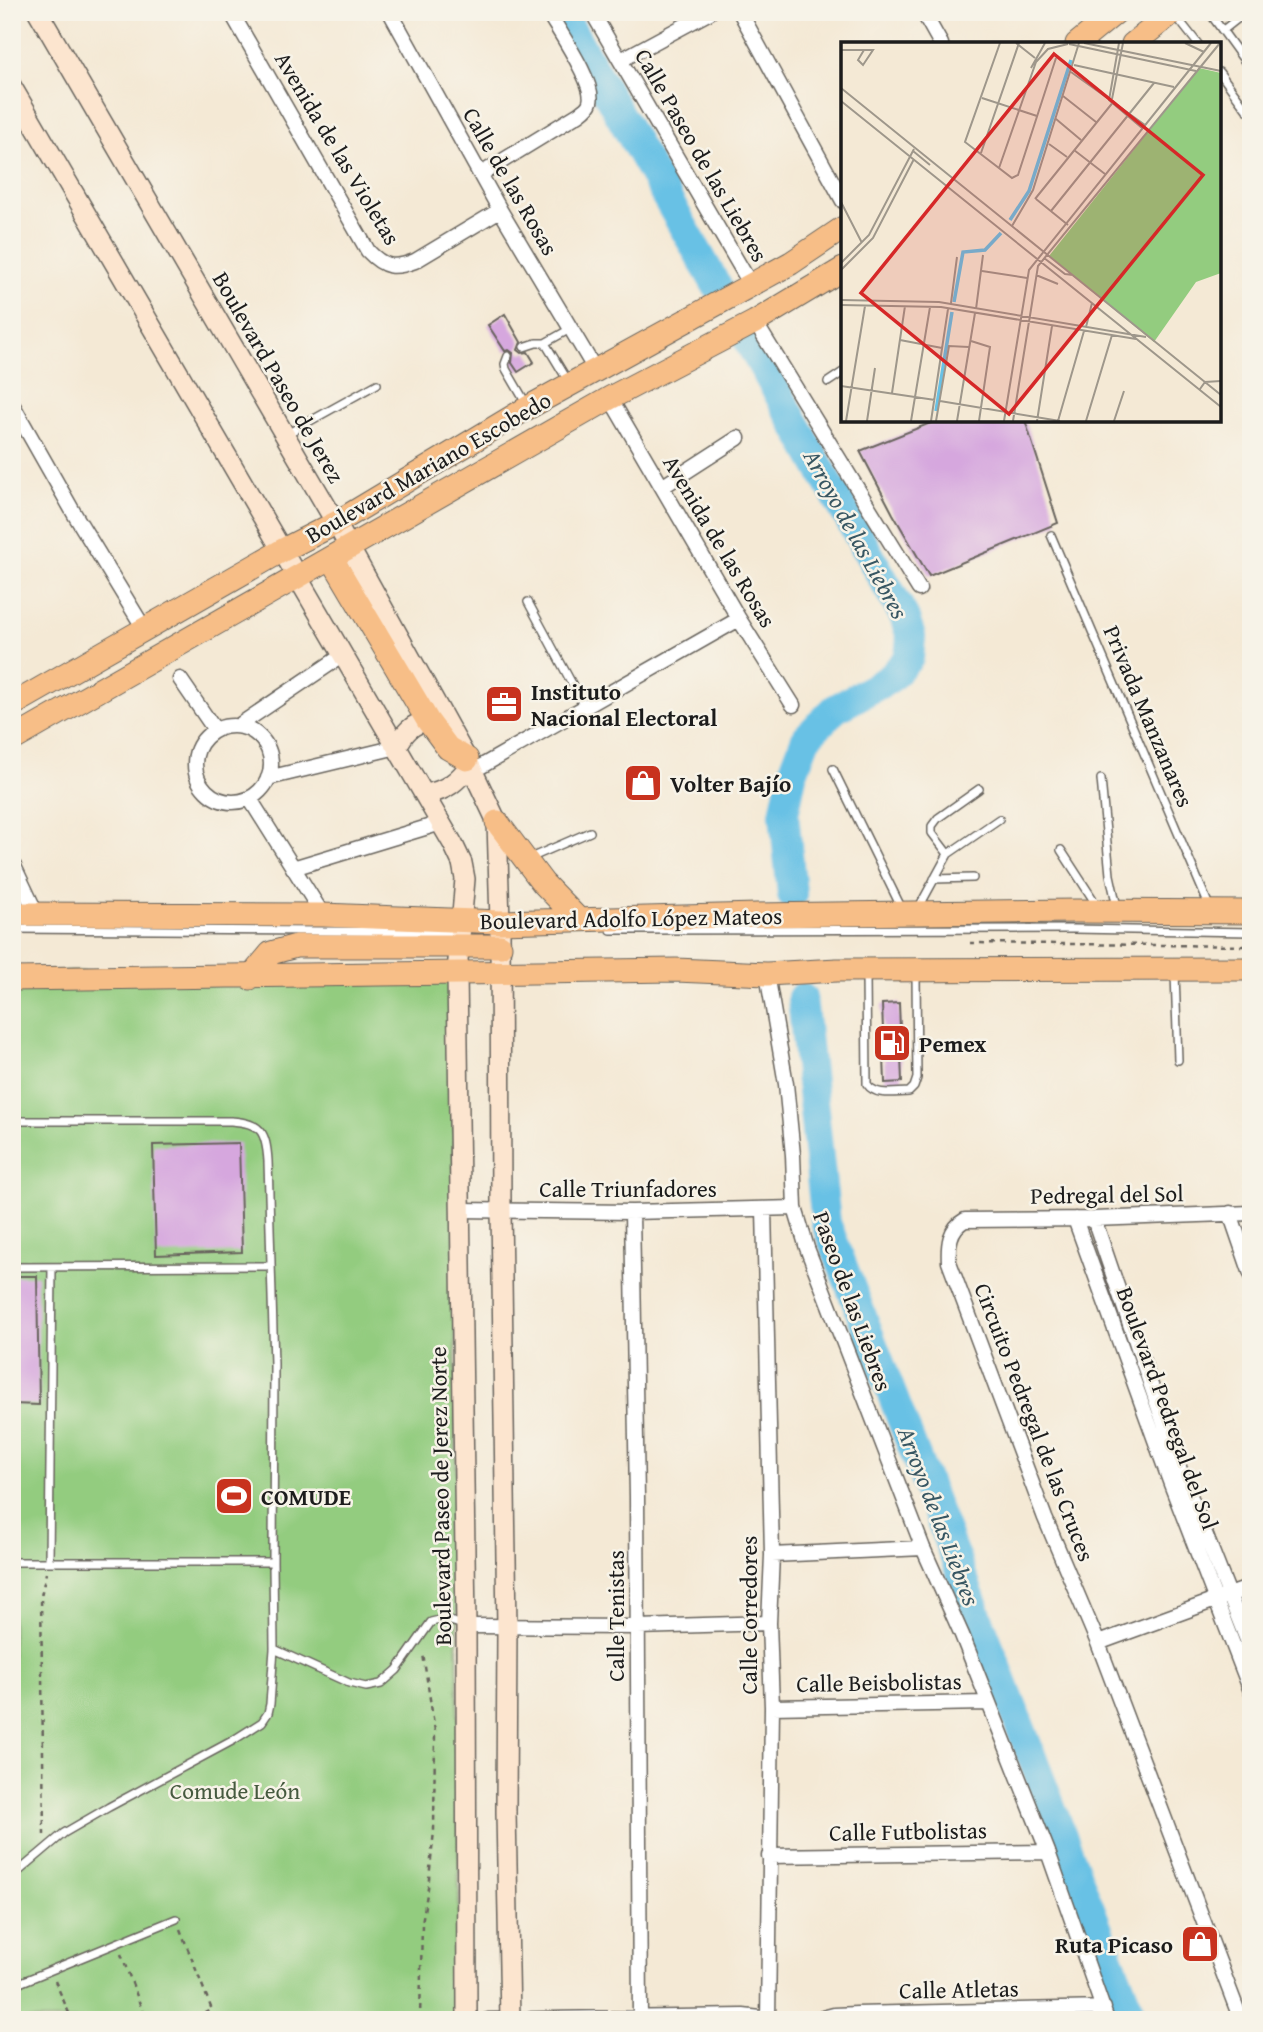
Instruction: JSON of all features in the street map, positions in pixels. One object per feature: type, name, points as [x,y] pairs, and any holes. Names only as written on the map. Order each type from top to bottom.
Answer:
[{"type":"main road","name":"Boulevard Paseo de Jerez","points":[[38,12],[336,523],[341,554],[470,765],[497,822],[500,973]]},
{"type":"main road","points":[[1136,42],[1173,12]]},
{"type":"main road","points":[[1079,42],[1108,15]]},
{"type":"main road","points":[[12,87],[442,822],[462,863],[465,897],[457,972]]},
{"type":"main road","name":"Boulevard Mariano Escobedo","points":[[12,705],[283,550],[336,523],[529,407],[791,263],[841,229]]},
{"type":"main road","name":"Boulevard Mariano Escobedo","points":[[12,740],[610,398],[755,322],[841,270]]},
{"type":"main road","points":[[341,554],[428,721],[449,748],[470,765],[453,784],[438,792],[425,794]]},
{"type":"main road","points":[[397,747],[410,728],[428,721]]},
{"type":"main road","points":[[497,822],[557,899],[587,925]]},
{"type":"main road","name":"Boulevard Adolfo López Mateos","points":[[12,914],[323,915],[463,933],[756,915],[1251,912]]},
{"type":"main road","points":[[250,978],[271,953],[296,946],[463,933]]},
{"type":"main road","points":[[12,979],[250,978],[457,972],[676,970],[767,974],[837,970],[1251,969]]},
{"type":"main road","name":"Boulevard Paseo de Jerez Norte","points":[[457,972],[466,1626],[467,2020]]},
{"type":"main road","points":[[500,973],[510,2019]]},
{"type":"street","name":"Avenida de las Violetas","points":[[231,12],[368,251],[378,262],[388,267],[415,261],[500,210]]},
{"type":"street","name":"Calle de las Rosas","points":[[390,12],[500,210],[596,371]]},
{"type":"street","points":[[481,174],[590,105],[592,94],[584,75],[548,12]]},
{"type":"street","name":"Calle Paseo de las Liebres","points":[[592,12],[751,285]]},
{"type":"street","points":[[621,61],[710,12]]},
{"type":"street","points":[[740,12],[841,197]]},
{"type":"street","points":[[923,12],[940,42]]},
{"type":"street","points":[[755,322],[919,589]]},
{"type":"street","name":"Avenida de las Rosas","points":[[610,398],[739,620],[793,705]]},
{"type":"street","points":[[12,404],[145,630]]},
{"type":"street","points":[[662,487],[738,438]]},
{"type":"street","points":[[470,765],[584,706],[739,620]]},
{"type":"street","points":[[238,726],[343,654]]},
{"type":"street","points":[[180,679],[215,730]]},
{"type":"street","points":[[238,726],[254,732],[266,745],[271,761],[268,778],[261,790],[250,799],[230,803],[211,797],[198,782],[194,762],[200,743],[215,730],[238,726]]},
{"type":"street","points":[[268,778],[397,747]]},
{"type":"street","points":[[250,799],[323,915]]},
{"type":"street","points":[[293,868],[442,822]]},
{"type":"street","points":[[12,862],[36,914]]},
{"type":"street","name":"Paseo de las Liebres","points":[[767,974],[786,1084],[795,1208],[832,1317],[1048,1852],[1105,2014]]},
{"type":"street","name":"Calle Triunfadores","points":[[461,1210],[632,1212],[795,1208]]},
{"type":"street","name":"Calle Corredores","points":[[764,1209],[772,1555],[769,1623],[772,1707],[769,1856],[772,2019]]},
{"type":"street","name":"Calle Tenistas","points":[[632,1212],[640,2018]]},
{"type":"street","points":[[1230,1213],[1251,1273]]},
{"type":"street","name":"Pedregal del Sol","points":[[965,1220],[1094,1219],[1251,1213]]},
{"type":"street","name":"Boulevard Pedregal del Sol","points":[[1075,1219],[1215,1601],[1251,1691]]},
{"type":"street","name":"Boulevard Pedregal del Sol","points":[[1094,1219],[1180,1470],[1251,1650]]},
{"type":"street","name":"Circuito Pedregal de las Cruces","points":[[965,1220],[954,1229],[950,1238],[949,1262],[1045,1518],[1098,1643],[1241,2020]]},
{"type":"street","points":[[772,1555],[923,1548]]},
{"type":"street","points":[[1098,1643],[1251,1587]]},
{"type":"street","points":[[466,1626],[638,1627],[769,1623]]},
{"type":"street","name":"Calle Beisbolistas","points":[[772,1707],[988,1703]]},
{"type":"street","name":"Calle Futbolistas","points":[[769,1856],[1048,1852]]},
{"type":"street","name":"Calle Atletas","points":[[815,2020],[857,2014],[1105,2014]]},
{"type":"street","points":[[488,2020],[743,2016],[772,2019]]},
{"type":"lane","points":[[1043,12],[1054,12]]},
{"type":"lane","points":[[1173,12],[1196,42]]},
{"type":"lane","points":[[1209,12],[1251,70]]},
{"type":"lane","points":[[1223,31],[1246,12]]},
{"type":"lane","points":[[1221,75],[1247,110]]},
{"type":"lane","points":[[524,347],[545,343],[571,329]]},
{"type":"lane","points":[[545,343],[570,384]]},
{"type":"lane","points":[[508,356],[506,369],[529,407]]},
{"type":"lane","points":[[828,382],[841,373]]},
{"type":"lane","points":[[285,436],[376,384]]},
{"type":"lane","name":"Privada Manzanares","points":[[1051,535],[1212,912]]},
{"type":"lane","points":[[528,602],[584,706]]},
{"type":"lane","points":[[833,769],[910,913],[948,854],[999,819]]},
{"type":"lane","points":[[1101,779],[1110,875],[1109,911]]},
{"type":"lane","points":[[948,854],[932,833],[932,826],[938,818],[979,789]]},
{"type":"lane","points":[[526,860],[590,832]]},
{"type":"lane","points":[[1061,850],[1109,911]]},
{"type":"lane","points":[[934,878],[973,877]]},
{"type":"lane","points":[[587,925],[1251,932]]},
{"type":"lane","points":[[12,929],[463,933]]},
{"type":"lane","points":[[1175,969],[1178,1060]]},
{"type":"lane","points":[[866,970],[867,1084],[871,1090],[877,1092],[909,1092],[917,1078],[916,970]]},
{"type":"lane","points":[[12,1121],[231,1121],[257,1126],[264,1135],[267,1148],[274,1364],[274,1649],[268,1713],[262,1722],[232,1741],[64,1833],[12,1877]]},
{"type":"lane","points":[[12,1267],[271,1266]]},
{"type":"lane","points":[[49,1562],[52,1267]]},
{"type":"lane","points":[[12,1562],[274,1562]]},
{"type":"lane","points":[[274,1649],[349,1683],[366,1686],[381,1684],[397,1670],[431,1622],[444,1619],[466,1626]]},
{"type":"lane","points":[[12,1986],[176,1919]]},
{"type":"path","points":[[970,943],[1251,946]]},
{"type":"path","points":[[44,1849],[41,1596],[49,1562]]},
{"type":"path","points":[[420,1637],[435,1731],[434,1831],[422,1923],[420,2020]]},
{"type":"path","points":[[176,1919],[212,2010],[190,2020]]},
{"type":"path","points":[[117,1943],[146,2020]]},
{"type":"path","points":[[51,1970],[72,2020]]},
{"type":"green space","name":"COMUDE","points":[[12,972],[453,973],[460,2020],[12,2020]]},
{"type":"building","points":[[505,314],[521,342],[518,350],[522,353],[528,352],[534,362],[518,372],[512,363],[513,353],[505,351],[488,325]]},
{"type":"building","points":[[933,422],[1026,422],[1058,523],[929,576],[860,451]]},
{"type":"building","name":"Pemex","points":[[899,1003],[902,1082],[885,1083],[882,1004]]},
{"type":"building","points":[[239,1143],[242,1252],[156,1255],[153,1145]]},
{"type":"building","points":[[12,1276],[37,1276],[39,1405],[12,1404]]},
{"type":"waterway","name":"Arroyo de las Liebres","points":[[561,12],[717,286]]},
{"type":"waterway","name":"Arroyo de las Liebres","points":[[749,342],[904,616],[911,637],[909,658],[889,679],[835,709],[806,738],[792,775],[784,814],[792,894]]},
{"type":"waterway","name":"Arroyo de las Liebres","points":[[802,998],[826,1223],[1133,2020]]},
{"type":"place","name":"Instituto Nacional Electoral","points":[[504,704]]},
{"type":"place","name":"Volter Bajío","points":[[643,783]]},
{"type":"place","name":"Pemex","points":[[892,1043]]},
{"type":"place","name":"COMUDE","points":[[234,1496]]},
{"type":"place","name":"Ruta Picaso","points":[[1200,1944]]},
{"type":"park label","name":"Comude León","points":[[235,1790]]}]
